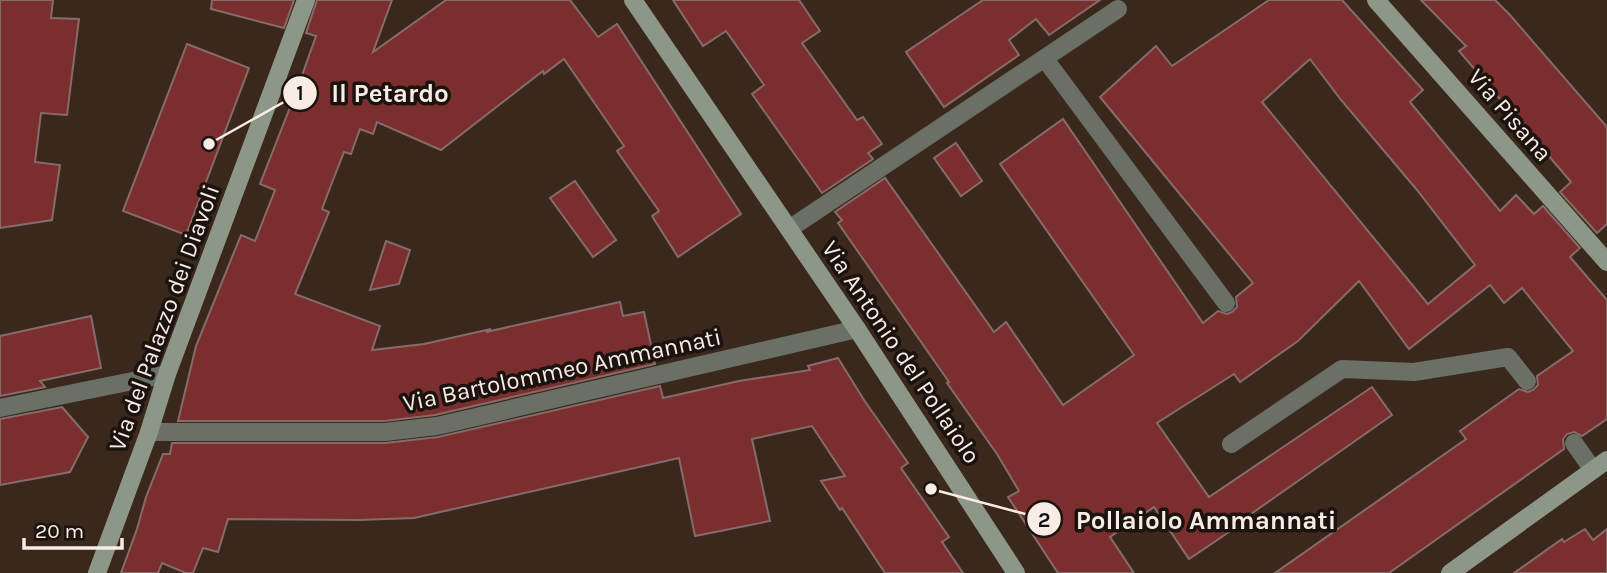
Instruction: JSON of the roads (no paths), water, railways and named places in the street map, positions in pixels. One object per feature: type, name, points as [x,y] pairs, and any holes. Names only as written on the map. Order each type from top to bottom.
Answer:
[{"type":"street","name":"Via del Palazzo dei Diavoli","points":[[97,573],[149,432],[167,374],[306,0]]},
{"type":"street","name":"Via Antonio del Pollaiolo","points":[[633,0],[857,330],[1016,573]]},
{"type":"street","name":"Via Pisana","points":[[1376,0],[1607,262]]},
{"type":"street","name":"Via Antonio del Pollaiolo","points":[[789,229],[1045,59],[1116,5]]},
{"type":"street","points":[[1045,59],[1226,303]]},
{"type":"street","name":"Via Bartolommeo Ammannati","points":[[149,432],[385,432],[437,426],[857,330]]},
{"type":"street","points":[[1231,444],[1342,369],[1414,372],[1508,356],[1527,381]]},
{"type":"street","points":[[0,408],[167,374]]},
{"type":"street","points":[[1450,573],[1600,465],[1574,443]]},
{"type":"place","name":"Il Petardo","points":[[209,144]]},
{"type":"place","name":"Pollaiolo Ammannati","points":[[931,489]]}]
